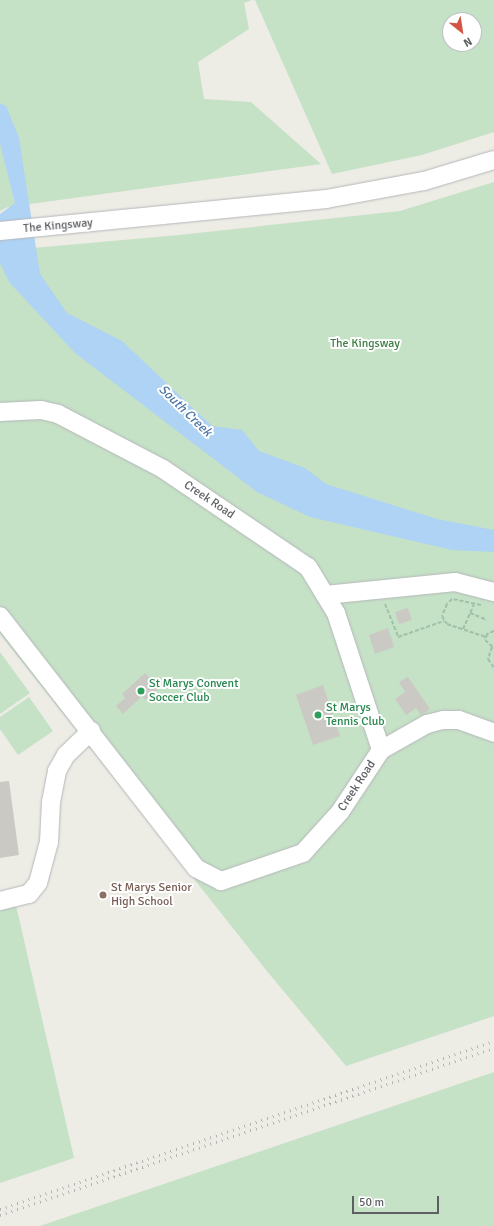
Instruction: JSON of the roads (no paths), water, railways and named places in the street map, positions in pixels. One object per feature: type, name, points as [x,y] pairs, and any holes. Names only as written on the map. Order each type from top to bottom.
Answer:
[{"type":"street","name":"The Kingsway","points":[[0,231],[334,198],[424,181],[494,160]]},
{"type":"street","name":"Creek Road","points":[[0,412],[42,410],[58,414],[162,469],[308,567],[336,613],[381,750],[340,812],[303,852],[221,882],[196,868],[0,616]]},
{"type":"street","points":[[325,595],[454,582],[491,599]]},
{"type":"street","points":[[381,750],[427,724],[443,720],[459,720],[494,732]]},
{"type":"street","points":[[0,901],[29,894],[38,883],[49,842],[51,802],[57,771],[66,755],[90,731]]},
{"type":"water","name":"South Creek","points":[[0,103],[6,106],[19,138],[40,274],[67,313],[122,341],[212,426],[242,430],[259,451],[305,468],[326,484],[437,519],[494,530],[494,552],[452,550],[310,517],[257,492],[75,353],[9,282],[0,263],[0,214],[15,203],[0,144]]},
{"type":"railway","points":[[0,1209],[494,1041]]},
{"type":"railway","points":[[0,1215],[494,1048]]},
{"type":"place","name":"St Marys Convent Soccer Club","points":[[141,691]]},
{"type":"place","name":"St Marys Tennis Club","points":[[318,715]]},
{"type":"place","name":"St Marys Senior High School","points":[[103,895]]}]
